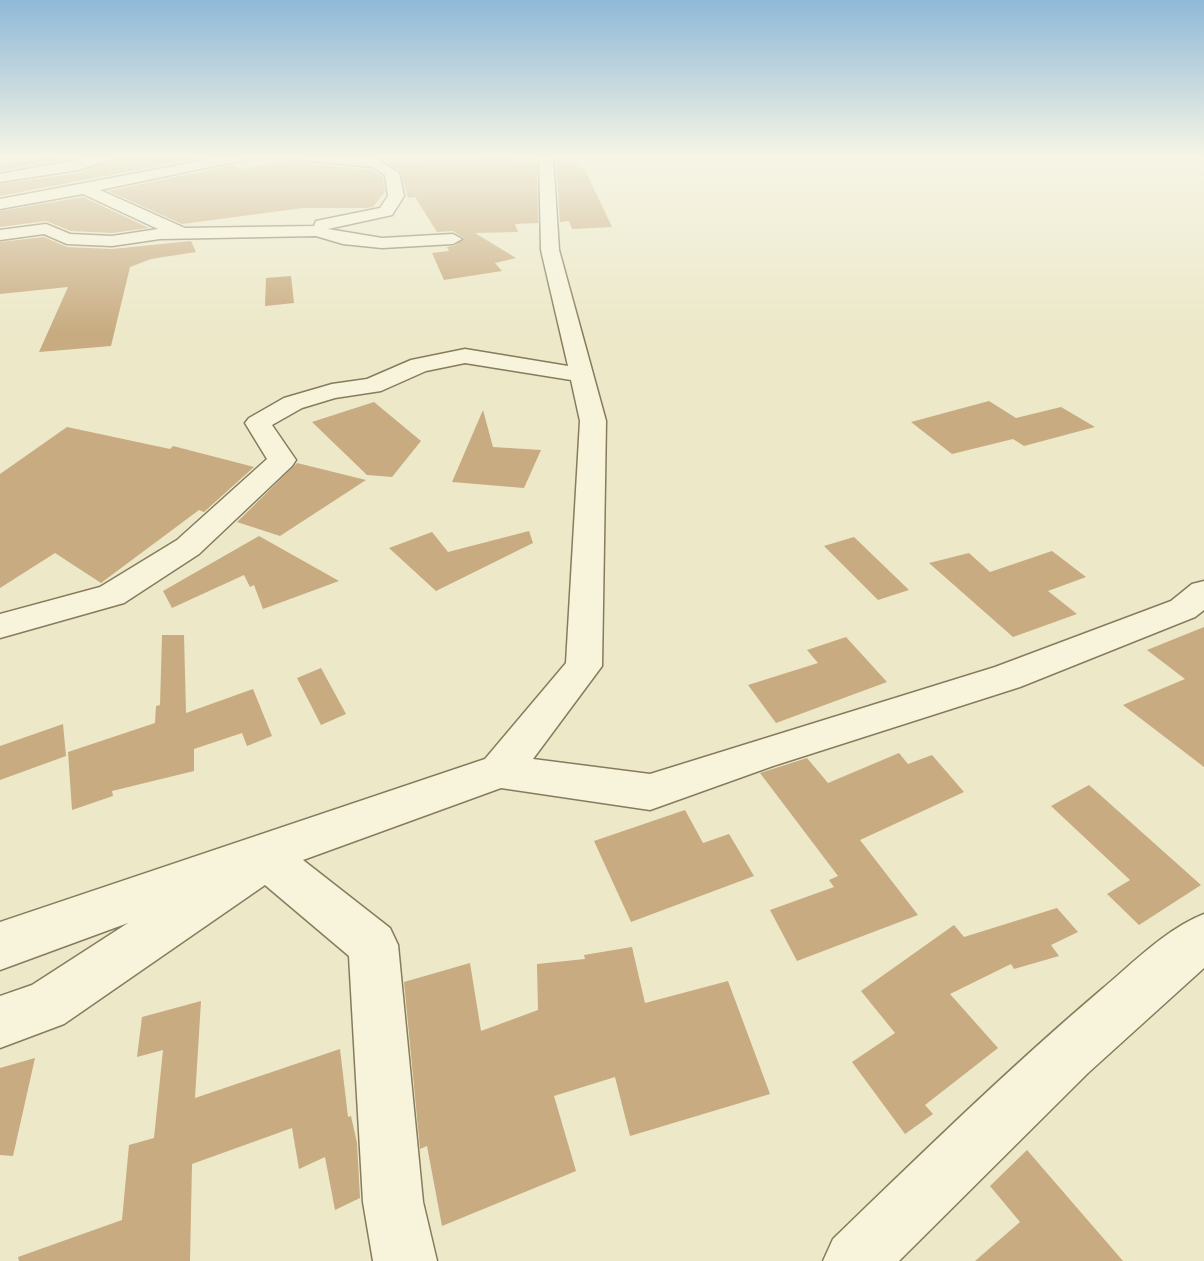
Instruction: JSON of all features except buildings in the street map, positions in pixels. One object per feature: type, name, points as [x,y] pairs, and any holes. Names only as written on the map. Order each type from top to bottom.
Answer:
[{"type":"street","points":[[142,215],[189,236]]},
{"type":"street","points":[[0,234],[46,229],[67,239],[112,241],[160,234],[189,236],[263,231],[375,215]]},
{"type":"street","points":[[500,771],[584,666],[593,421],[550,250],[549,215]]},
{"type":"street","points":[[263,231],[317,231],[343,239],[382,243],[453,239]]},
{"type":"street","points":[[0,626],[112,594],[188,547],[282,460],[258,423],[293,403],[332,391],[372,386],[419,365],[465,356],[581,375]]},
{"type":"street","points":[[0,946],[500,771],[650,792],[763,753],[1007,677],[1182,609],[1204,593]]},
{"type":"street","points":[[0,1022],[46,1006],[267,859],[373,945],[393,1202],[405,1261]]},
{"type":"street","points":[[855,1261],[1007,1113],[1157,975],[1204,937]]}]
